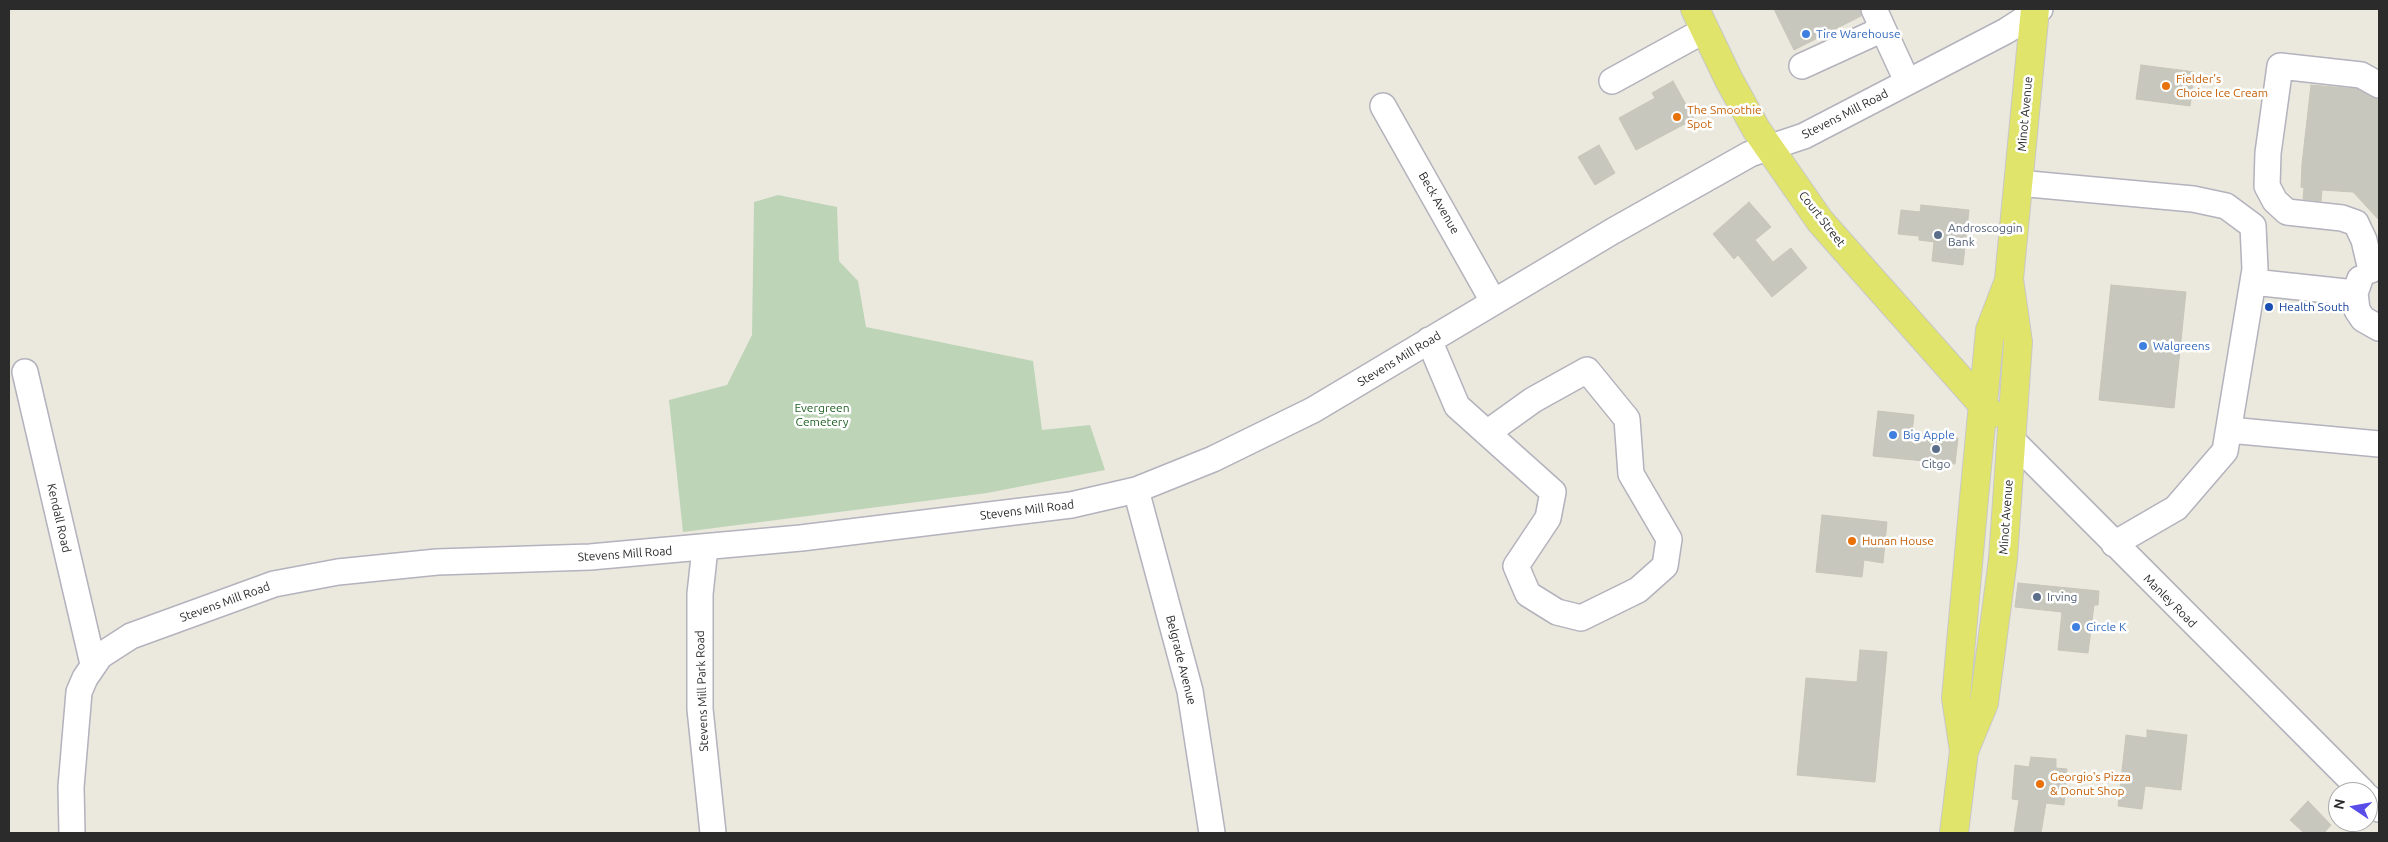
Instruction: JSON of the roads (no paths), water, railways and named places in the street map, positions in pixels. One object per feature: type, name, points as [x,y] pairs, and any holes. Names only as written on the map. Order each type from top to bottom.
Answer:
[{"type":"main road","name":"Minot Avenue","points":[[1964,750],[1984,703],[2003,559],[2018,342],[2009,279],[2036,10]]},
{"type":"main road","name":"Court Street","points":[[1700,19],[1729,80],[1769,147],[1820,221],[1984,404]]},
{"type":"main road","name":"Minot Avenue","points":[[1954,833],[1964,750],[1956,698],[1990,330],[2009,279]]},
{"type":"main road","name":"Manley Road","points":[[1984,404],[2012,440]]},
{"type":"street","name":"Stevens Mill Road","points":[[72,833],[71,787],[79,692],[93,664],[100,656],[131,636],[274,584],[338,572],[428,563],[590,557],[705,548],[1071,505],[1136,490],[1269,433],[1313,410],[1493,301],[1750,154],[1804,136],[2006,31],[2036,10]]},
{"type":"street","points":[[1612,81],[1700,19]]},
{"type":"street","points":[[1802,66],[1879,19],[1907,82]]},
{"type":"street","points":[[2379,85],[2361,75],[2280,66],[2268,153],[2267,186],[2274,201],[2287,212],[2342,218],[2356,223],[2375,268],[2359,280],[2355,293],[2357,310],[2363,319],[2379,328]]},
{"type":"street","name":"Beck Avenue","points":[[1384,106],[1493,301]]},
{"type":"street","points":[[2018,183],[2193,199],[2226,206],[2253,226],[2255,269],[2225,451],[2176,508],[2114,544]]},
{"type":"street","points":[[2253,282],[2355,293]]},
{"type":"street","points":[[1429,340],[1458,406],[1487,433],[1553,492],[1548,518],[1516,566],[1528,594],[1558,612],[1581,618],[1638,590],[1665,566],[1668,539],[1631,474],[1627,419],[1587,370],[1533,400],[1487,433]]},
{"type":"street","name":"Kendall Road","points":[[25,372],[93,664]]},
{"type":"street","points":[[2229,430],[2379,444]]},
{"type":"street","name":"Manley Road","points":[[2012,440],[2353,782]]},
{"type":"street","name":"Belgrade Avenue","points":[[1136,490],[1190,691],[1212,833]]},
{"type":"street","name":"Stevens Mill Park Road","points":[[705,548],[700,594],[700,709],[712,833]]},
{"type":"place","name":"Tire Warehouse","points":[[1806,34]]},
{"type":"place","name":"Fielder's Choice Ice Cream","points":[[2166,86]]},
{"type":"place","name":"The Smoothie Spot","points":[[1677,117]]},
{"type":"place","name":"Androscoggin Bank","points":[[1938,235]]},
{"type":"place","name":"Health South","points":[[2269,307]]},
{"type":"place","name":"Walgreens","points":[[2143,346]]},
{"type":"place","name":"Big Apple","points":[[1893,435]]},
{"type":"place","name":"Citgo","points":[[1936,449]]},
{"type":"place","name":"Hunan House","points":[[1852,541]]},
{"type":"place","name":"Irving","points":[[2037,597]]},
{"type":"place","name":"Circle K","points":[[2076,627]]},
{"type":"place","name":"Georgio's Pizza & Donut Shop","points":[[2040,784]]},
{"type":"park label","name":"Evergreen Cemetery","points":[[822,415]]}]
